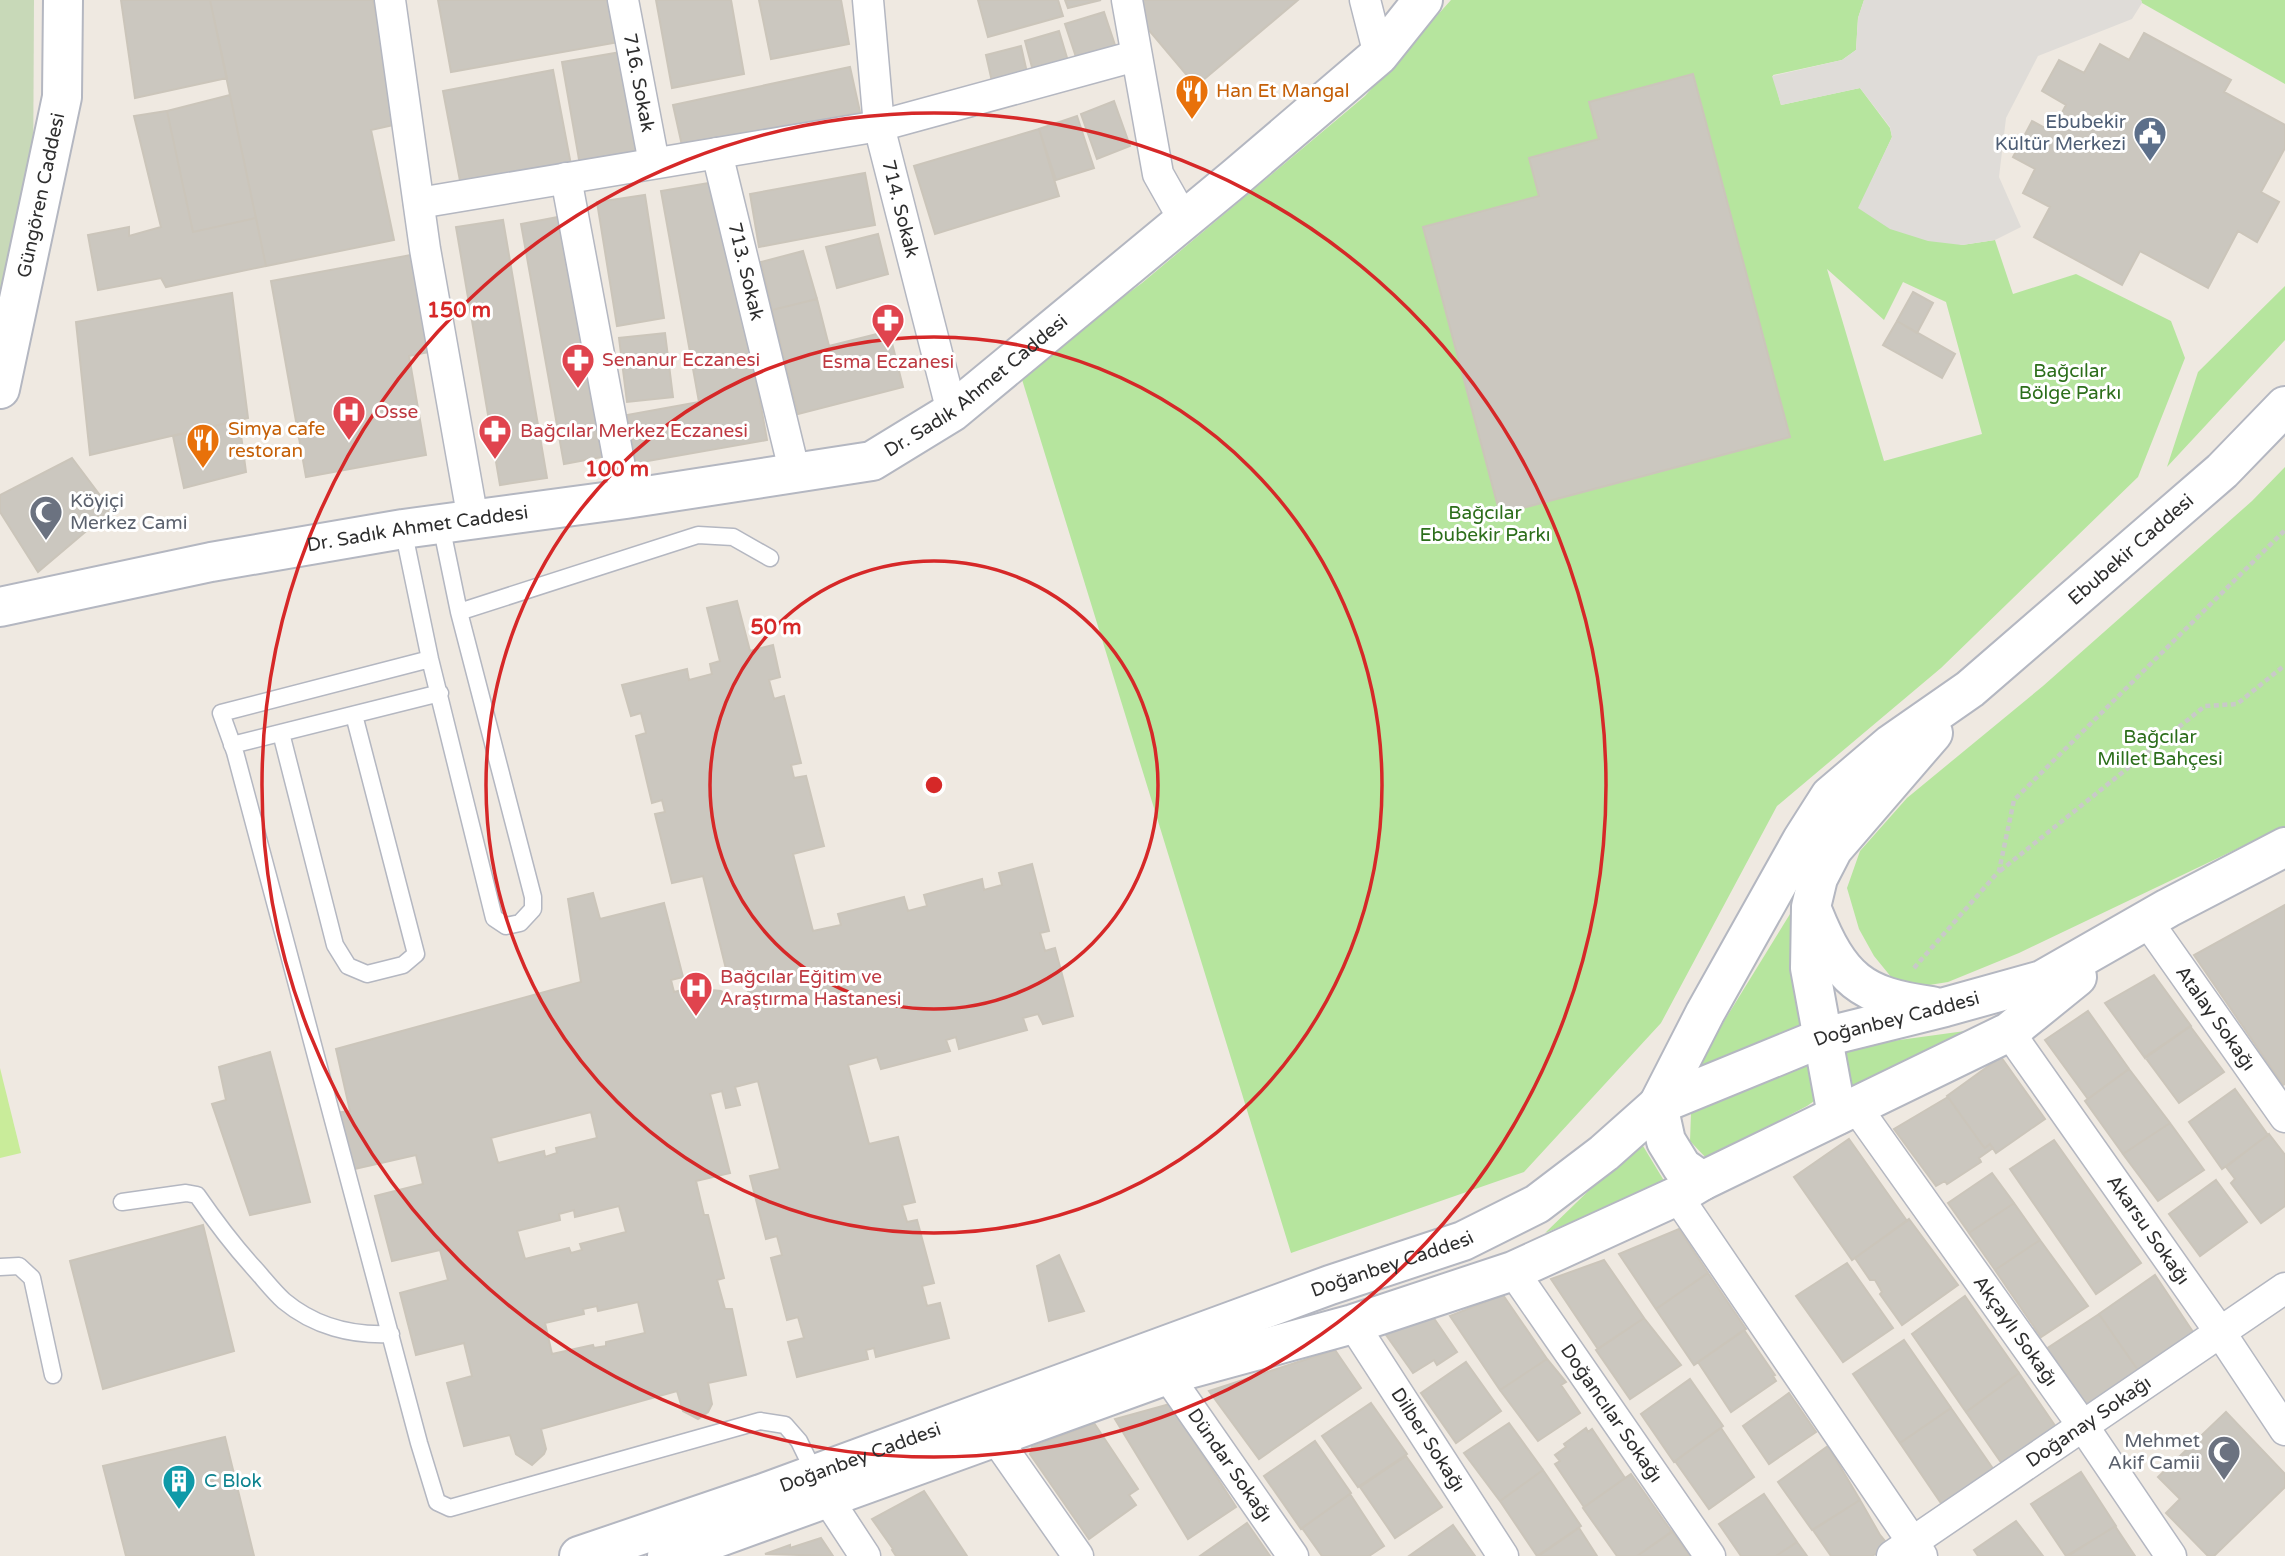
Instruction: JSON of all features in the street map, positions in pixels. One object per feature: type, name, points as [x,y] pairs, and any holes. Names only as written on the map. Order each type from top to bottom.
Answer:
[{"type":"main road","name":"Güngören Caddesi","points":[[0,389],[62,97],[63,0]]},
{"type":"main road","name":"Dr. Sadık Ahmet Caddesi","points":[[4,600],[404,529],[872,461],[952,412],[1184,220],[1379,55],[1423,0]]},
{"type":"main road","name":"Ebubekir Caddesi","points":[[1970,689],[2222,471],[2285,406]]},
{"type":"main road","points":[[1847,1111],[1824,1037],[1810,968],[1811,907],[1818,878],[1833,849],[1970,689]]},
{"type":"main road","points":[[1690,1188],[1682,1167],[1666,1141],[1658,1105],[1705,1013],[1802,839],[1830,796],[1891,744],[1970,689]]},
{"type":"main road","name":"Doğanbey Caddesi","points":[[667,1556],[821,1486],[1330,1285],[1464,1241],[1537,1204],[1604,1153],[1658,1105],[1824,1037],[2042,980],[2157,914],[2285,847]]},
{"type":"main road","points":[[1811,907],[1825,942],[1842,969],[1869,990],[1899,1002],[1945,1007]]},
{"type":"main road","name":"Doğanbey Caddesi","points":[[579,1556],[995,1436],[1167,1375],[1353,1324],[1513,1271],[2009,1032],[2157,914]]},
{"type":"street","points":[[390,0],[427,261],[457,522]]},
{"type":"street","name":"716. Sokak","points":[[623,0],[654,163]]},
{"type":"street","name":"714. Sokak","points":[[868,0],[879,126],[952,412]]},
{"type":"street","points":[[1127,0],[1158,174],[1184,220]]},
{"type":"street","points":[[1365,0],[1379,55]]},
{"type":"street","points":[[419,203],[879,126],[1128,58]]},
{"type":"street","name":"713. Sokak","points":[[717,153],[795,474]]},
{"type":"street","points":[[566,178],[625,499]]},
{"type":"street","name":"Atalay Sokağı","points":[[2157,914],[2285,1117]]},
{"type":"street","name":"Akarsu Sokağı","points":[[2009,1032],[2220,1332],[2285,1430]]},
{"type":"street","name":"Akçaylı Sokağı","points":[[1847,1111],[2083,1426],[2171,1556]]},
{"type":"street","points":[[1690,1188],[1909,1551]]},
{"type":"street","name":"Doğancılar Sokağı","points":[[1513,1271],[1710,1556]]},
{"type":"street","name":"Doğanay Sokağı","points":[[1909,1551],[2083,1426],[2285,1288]]},
{"type":"street","name":"Dilber Sokağı","points":[[1353,1324],[1503,1556]]},
{"type":"street","name":"Dündar Sokağı","points":[[1167,1375],[1293,1556]]},
{"type":"street","points":[[995,1436],[1079,1556]]},
{"type":"street","points":[[821,1486],[865,1556]]},
{"type":"lane","points":[[404,529],[430,659],[494,918],[506,926],[520,923],[533,909],[533,897],[458,612],[457,522]]},
{"type":"lane","points":[[458,612],[698,535],[733,537],[770,558]]},
{"type":"lane","points":[[430,659],[221,713],[232,745],[437,1502],[450,1508],[760,1422],[785,1425],[799,1441],[821,1486]]},
{"type":"lane","points":[[232,745],[440,693]]},
{"type":"lane","points":[[281,733],[335,944],[348,965],[367,974],[403,965],[416,954],[354,715]]},
{"type":"lane","points":[[122,1202],[186,1192],[197,1195],[224,1235],[283,1300],[330,1327],[368,1335],[391,1334]]},
{"type":"lane","points":[[0,1267],[19,1266],[32,1278],[53,1375]]},
{"type":"path","points":[[1999,872],[2014,800],[2285,530]]},
{"type":"path","points":[[1888,998],[1999,872],[2205,706],[2236,704],[2285,665]]},
{"type":"green space","points":[[0,0],[34,0],[33,191],[0,369]]},
{"type":"green space","name":"Bağcılar Ebubekir Parkı","points":[[1451,0],[1864,0],[1858,18],[1856,50],[1842,60],[1773,75],[1781,105],[1860,88],[1890,128],[1892,137],[1859,208],[1962,245],[1995,240],[2013,294],[2076,274],[2171,321],[2185,358],[2138,477],[1941,668],[1777,806],[1661,1023],[1524,1172],[1291,1253],[1020,373],[1142,283],[1365,96]],"holes":[[[1827,269],[1884,320],[1903,282],[1946,302],[1982,434],[1884,461]]]},
{"type":"green space","points":[[2141,0],[2285,0],[2285,84],[2142,3]]},
{"type":"green space","points":[[2285,286],[2285,340],[2167,467],[2198,372]]},
{"type":"green space","name":"Bağcılar Millet Bahçesi","points":[[2285,467],[2285,826],[2019,953],[1948,982],[1923,986],[1896,983],[1874,956],[1859,929],[1847,888],[1860,851],[1907,798],[2043,686],[2252,501]]},
{"type":"green space","points":[[1790,914],[1792,975],[1800,1027],[1694,1070]]},
{"type":"green space","points":[[1965,1031],[1852,1096],[1841,1048]]},
{"type":"green space","points":[[1799,1062],[1810,1068],[1817,1099],[1707,1159],[1690,1141],[1691,1113]]},
{"type":"green space","points":[[0,1068],[21,1153],[0,1158]]},
{"type":"green space","points":[[1640,1141],[1666,1184],[1545,1233]]},
{"type":"shaded area","points":[[1864,0],[2141,0],[2142,3],[2132,19],[2038,56],[2006,118],[1999,177],[2021,227],[1995,240],[1962,245],[1928,241],[1890,229],[1858,208],[1892,137],[1890,127],[1860,88],[1781,105],[1772,76],[1842,60],[1856,50],[1858,18]]},
{"type":"building","points":[[121,0],[210,0],[227,78],[135,98]]},
{"type":"building","points":[[210,0],[373,0],[398,124],[371,130],[394,240],[266,266]]},
{"type":"building","points":[[438,0],[611,0],[619,42],[451,72]]},
{"type":"building","points":[[656,0],[731,0],[744,74],[672,88]]},
{"type":"building","points":[[759,0],[841,0],[849,44],[771,59]]},
{"type":"building","points":[[978,0],[1058,0],[1063,16],[988,37]]},
{"type":"building","points":[[1065,0],[1101,0],[1068,8]]},
{"type":"building","points":[[1144,0],[1298,0],[1196,86],[1132,10]]},
{"type":"building","points":[[1104,12],[1117,51],[1078,63],[1065,24]]},
{"type":"building","points":[[1059,31],[1068,61],[1033,71],[1025,41]]},
{"type":"building","name":"Ebubekir Kültür Merkezi","points":[[2144,33],[2231,80],[2224,92],[2285,125],[2285,148],[2261,192],[2279,202],[2257,242],[2238,231],[2208,288],[2140,251],[2122,285],[2034,237],[2050,207],[2023,193],[2035,169],[2013,157],[2032,121],[2052,132],[2066,105],[2042,91],[2059,60],[2084,73],[2100,44],[2129,60]]},
{"type":"building","points":[[1021,46],[1028,77],[993,86],[986,55]]},
{"type":"building","points":[[621,52],[639,155],[580,165],[562,62]]},
{"type":"building","points":[[850,67],[860,112],[683,150],[673,105]]},
{"type":"building","points":[[553,70],[571,165],[461,186],[443,91]]},
{"type":"building","points":[[1693,74],[1790,437],[1500,514],[1423,227],[1539,196],[1529,158],[1599,139],[1589,102]]},
{"type":"building","points":[[230,95],[256,218],[193,232],[167,111]]},
{"type":"building","points":[[1114,101],[1130,146],[1097,159],[1081,114]]},
{"type":"building","points":[[167,111],[193,232],[256,218],[266,266],[166,287],[161,278],[98,290],[88,235],[129,227],[129,236],[161,227],[134,116]]},
{"type":"building","points":[[1077,116],[1094,168],[1056,180],[1039,129]]},
{"type":"building","points":[[1039,129],[1059,196],[935,234],[914,166]]},
{"type":"building","points":[[865,173],[875,225],[759,247],[750,194]]},
{"type":"building","points":[[721,181],[767,440],[636,463],[627,415],[699,402],[661,191]]},
{"type":"building","points":[[645,195],[664,318],[617,326],[597,202]]},
{"type":"building","points":[[558,217],[602,457],[564,464],[521,224]]},
{"type":"building","points":[[503,220],[547,478],[500,485],[456,227]]},
{"type":"building","points":[[878,234],[888,274],[837,288],[826,247]]},
{"type":"building","points":[[803,251],[817,299],[772,310],[761,262]]},
{"type":"building","points":[[411,255],[429,352],[409,356],[426,455],[306,477],[271,281]]},
{"type":"building","points":[[1913,292],[1933,303],[1917,333],[1897,321]]},
{"type":"building","points":[[232,293],[248,418],[90,455],[76,322]]},
{"type":"building","points":[[817,299],[829,346],[889,331],[903,387],[798,414],[772,310]]},
{"type":"building","points":[[1897,321],[1955,354],[1942,378],[1883,345]]},
{"type":"building","points":[[665,333],[673,397],[627,402],[619,338]]},
{"type":"building","points":[[239,420],[246,472],[184,488],[173,436]]},
{"type":"building","name":"Köyiçi Merkez Cami","points":[[72,458],[111,510],[38,572],[0,512],[0,495]]},
{"type":"building","name":"Bağcılar Eğitim ve Araştırma Hastanesi","points":[[737,601],[750,651],[773,645],[780,677],[769,680],[774,699],[784,696],[801,763],[791,765],[794,778],[806,776],[824,846],[793,854],[813,931],[841,925],[838,914],[904,897],[908,911],[927,906],[924,895],[982,879],[984,890],[1002,885],[999,873],[1032,864],[1049,931],[1040,933],[1045,951],[1055,948],[1073,1016],[1043,1024],[1038,1014],[1023,1018],[1027,1030],[959,1049],[956,1037],[946,1040],[950,1051],[881,1069],[877,1057],[848,1065],[869,1144],[898,1137],[915,1202],[902,1205],[907,1222],[917,1220],[934,1283],[922,1286],[927,1306],[940,1303],[949,1338],[876,1357],[874,1348],[866,1350],[868,1359],[797,1377],[788,1342],[804,1338],[798,1317],[787,1320],[771,1258],[782,1255],[777,1236],[766,1239],[750,1176],[780,1169],[758,1081],[735,1087],[740,1105],[726,1108],[722,1091],[710,1094],[730,1173],[696,1181],[724,1278],[717,1280],[725,1309],[732,1309],[746,1375],[708,1383],[712,1404],[708,1412],[698,1419],[683,1411],[677,1391],[541,1429],[546,1449],[532,1465],[516,1454],[510,1435],[464,1446],[447,1383],[472,1376],[464,1343],[416,1355],[400,1293],[448,1280],[440,1250],[392,1261],[375,1196],[423,1184],[416,1155],[350,1170],[334,1113],[350,1111],[336,1049],[581,982],[568,899],[593,893],[600,919],[664,903],[683,977],[671,980],[674,992],[690,988],[721,991],[738,1002],[749,991],[746,977],[729,981],[703,876],[672,883],[655,814],[665,812],[662,800],[652,803],[636,736],[646,733],[641,713],[631,716],[622,685],[687,669],[689,680],[712,674],[710,664],[720,661],[707,608]],"holes":[[[591,1112],[597,1138],[556,1148],[557,1153],[545,1157],[544,1151],[498,1163],[491,1138]],[[619,1206],[626,1232],[580,1244],[582,1250],[571,1253],[569,1248],[525,1259],[517,1231],[560,1220],[559,1214],[574,1210],[575,1217]],[[638,1302],[645,1333],[606,1342],[606,1346],[594,1348],[593,1345],[552,1354],[545,1323],[584,1314],[583,1309],[597,1306],[598,1311]]]},
{"type":"building","points":[[2285,905],[2285,1084],[2283,1085],[2194,955]]},
{"type":"building","points":[[2154,975],[2191,1026],[2145,1058],[2105,1003]]},
{"type":"building","points":[[2088,1011],[2129,1069],[2088,1099],[2045,1040]]},
{"type":"building","points":[[2190,1026],[2224,1072],[2179,1103],[2145,1057]]},
{"type":"building","points":[[270,1052],[310,1202],[250,1215],[212,1104],[226,1100],[219,1067]]},
{"type":"building","points":[[2001,1057],[2045,1119],[1996,1153],[1990,1144],[1985,1148],[1983,1146],[1947,1096]]},
{"type":"building","points":[[2129,1069],[2170,1123],[2123,1154],[2085,1101]]},
{"type":"building","points":[[2235,1089],[2268,1135],[2222,1169],[2189,1122]]},
{"type":"building","points":[[1948,1097],[1983,1146],[1985,1148],[1990,1144],[1993,1148],[1979,1158],[1981,1162],[1947,1184],[1945,1181],[1936,1186],[1894,1129]]},
{"type":"building","points":[[2170,1123],[2204,1170],[2158,1201],[2123,1154]]},
{"type":"building","points":[[2269,1134],[2285,1155],[2285,1206],[2261,1223],[2231,1183],[2235,1179],[2226,1167]]},
{"type":"building","points":[[1849,1139],[1907,1221],[1852,1260],[1794,1177]]},
{"type":"building","points":[[2054,1140],[2141,1263],[2096,1294],[2010,1169]]},
{"type":"building","points":[[1992,1173],[2014,1203],[1969,1233],[1948,1203]]},
{"type":"building","points":[[2216,1180],[2247,1222],[2200,1256],[2169,1214]]},
{"type":"building","points":[[2014,1203],[2040,1240],[1995,1270],[1969,1233]]},
{"type":"building","points":[[1909,1219],[1958,1285],[1902,1325],[1880,1294],[1882,1292],[1875,1280],[1870,1280],[1855,1258]]},
{"type":"building","points":[[203,1225],[234,1351],[103,1389],[70,1261]]},
{"type":"building","points":[[1679,1229],[1708,1273],[1656,1309],[1619,1254]]},
{"type":"building","points":[[2040,1240],[2088,1306],[2041,1337],[1995,1270]]},
{"type":"building","points":[[1059,1255],[1084,1311],[1049,1321],[1037,1266]]},
{"type":"building","points":[[1604,1260],[1644,1318],[1598,1349],[1551,1279]]},
{"type":"building","points":[[1847,1263],[1893,1328],[1843,1362],[1796,1296]]},
{"type":"building","points":[[1708,1273],[1746,1329],[1694,1365],[1656,1309]]},
{"type":"building","points":[[2155,1275],[2195,1335],[2139,1372],[2099,1314]]},
{"type":"building","points":[[1503,1295],[1547,1359],[1500,1390],[1450,1316]]},
{"type":"building","points":[[1965,1296],[2019,1373],[1966,1412],[1912,1334]]},
{"type":"building","points":[[2099,1314],[2140,1373],[2087,1409],[2046,1349]]},
{"type":"building","points":[[1433,1317],[1457,1352],[1437,1365],[1434,1360],[1413,1373],[1384,1332]]},
{"type":"building","points":[[1644,1318],[1681,1365],[1630,1399],[1596,1350]]},
{"type":"building","points":[[1744,1330],[1775,1375],[1773,1376],[1776,1381],[1731,1412],[1698,1362]]},
{"type":"building","points":[[1904,1340],[1951,1408],[1900,1443],[1853,1374]]},
{"type":"building","points":[[1335,1350],[1361,1388],[1259,1459],[1209,1391]]},
{"type":"building","points":[[1547,1359],[1566,1382],[1561,1385],[1580,1413],[1538,1441],[1500,1390]]},
{"type":"building","points":[[1466,1362],[1501,1411],[1456,1443],[1421,1393]]},
{"type":"building","points":[[2019,1373],[2058,1430],[2005,1468],[1966,1412]]},
{"type":"building","points":[[1690,1379],[1723,1426],[1674,1462],[1641,1414]]},
{"type":"building","points":[[1789,1393],[1816,1432],[1769,1464],[1743,1426]]},
{"type":"building","points":[[1371,1403],[1407,1454],[1358,1487],[1322,1436]]},
{"type":"building","points":[[1170,1404],[1236,1507],[1188,1539],[1115,1419]]},
{"type":"building","points":[[1951,1408],[1996,1473],[1945,1509],[1900,1443]]},
{"type":"building","name":"Mehmet Akif Camii","points":[[2226,1412],[2285,1474],[2285,1487],[2214,1556],[2208,1556],[2166,1513],[2180,1499],[2158,1477]]},
{"type":"building","points":[[1094,1423],[1138,1489],[1129,1495],[1136,1505],[1089,1539],[1030,1454],[1032,1447]]},
{"type":"building","points":[[1509,1423],[1543,1470],[1500,1501],[1464,1453]]},
{"type":"building","points":[[1586,1428],[1588,1432],[1592,1429],[1625,1478],[1584,1507],[1555,1464],[1560,1461],[1555,1455],[1566,1447],[1564,1444]]},
{"type":"building","points":[[1721,1428],[1754,1477],[1709,1509],[1675,1461]]},
{"type":"building","name":"C Blok","points":[[225,1437],[254,1556],[126,1556],[103,1466]]},
{"type":"building","points":[[1315,1441],[1351,1493],[1301,1529],[1264,1476]]},
{"type":"building","points":[[1828,1446],[1860,1500],[1812,1530],[1778,1482]]},
{"type":"building","points":[[1406,1456],[1442,1507],[1395,1538],[1360,1487]]},
{"type":"building","points":[[1543,1470],[1581,1526],[1537,1556],[1500,1501]]},
{"type":"building","points":[[2081,1472],[2116,1526],[2066,1556],[2031,1504]]},
{"type":"building","points":[[1631,1474],[1672,1532],[1637,1556],[1617,1556],[1583,1508]]},
{"type":"building","points":[[924,1491],[967,1556],[896,1556],[892,1550],[872,1519]]},
{"type":"building","points":[[1350,1494],[1384,1546],[1369,1556],[1322,1556],[1302,1528]]},
{"type":"building","points":[[1764,1494],[1797,1542],[1776,1556],[1741,1556],[1719,1524]]},
{"type":"building","points":[[1860,1500],[1889,1546],[1872,1556],[1831,1556],[1813,1530]]},
{"type":"building","points":[[2016,1521],[2043,1556],[1978,1556],[1974,1550]]},
{"type":"building","points":[[1247,1523],[1270,1556],[1200,1556]]},
{"type":"building","points":[[1453,1525],[1475,1556],[1409,1556]]},
{"type":"building","points":[[2115,1526],[2135,1556],[2068,1556]]},
{"type":"building","points":[[1579,1528],[1597,1556],[1538,1556],[1543,1553]]},
{"type":"building","points":[[1672,1531],[1690,1556],[1637,1556],[1668,1534]]},
{"type":"building","points":[[821,1538],[833,1556],[765,1554],[790,1545],[790,1548]]},
{"type":"building","points":[[1797,1542],[1807,1556],[1776,1556]]},
{"type":"place","name":"Han Et Mangal","points":[[1192,121]]},
{"type":"place","name":"Ebubekir Kültür Merkezi","points":[[2150,163]]},
{"type":"place","name":"Esma Eczanesi","points":[[888,350]]},
{"type":"place","name":"Senanur Eczanesi","points":[[578,390]]},
{"type":"place","name":"Osse","points":[[349,442]]},
{"type":"place","name":"Bağcılar Merkez Eczanesi","points":[[495,461]]},
{"type":"place","name":"Simya cafe restoran","points":[[203,470]]},
{"type":"place","name":"Köyiçi Merkez Cami","points":[[46,542]]},
{"type":"place","name":"Bağcılar Eğitim ve Araştırma Hastanesi","points":[[696,1018]]},
{"type":"place","name":"Mehmet Akif Camii","points":[[2224,1482]]},
{"type":"place","name":"C Blok","points":[[179,1511]]},
{"type":"park label","name":"Bağcılar Bölge Parkı","points":[[2070,382]]}]
